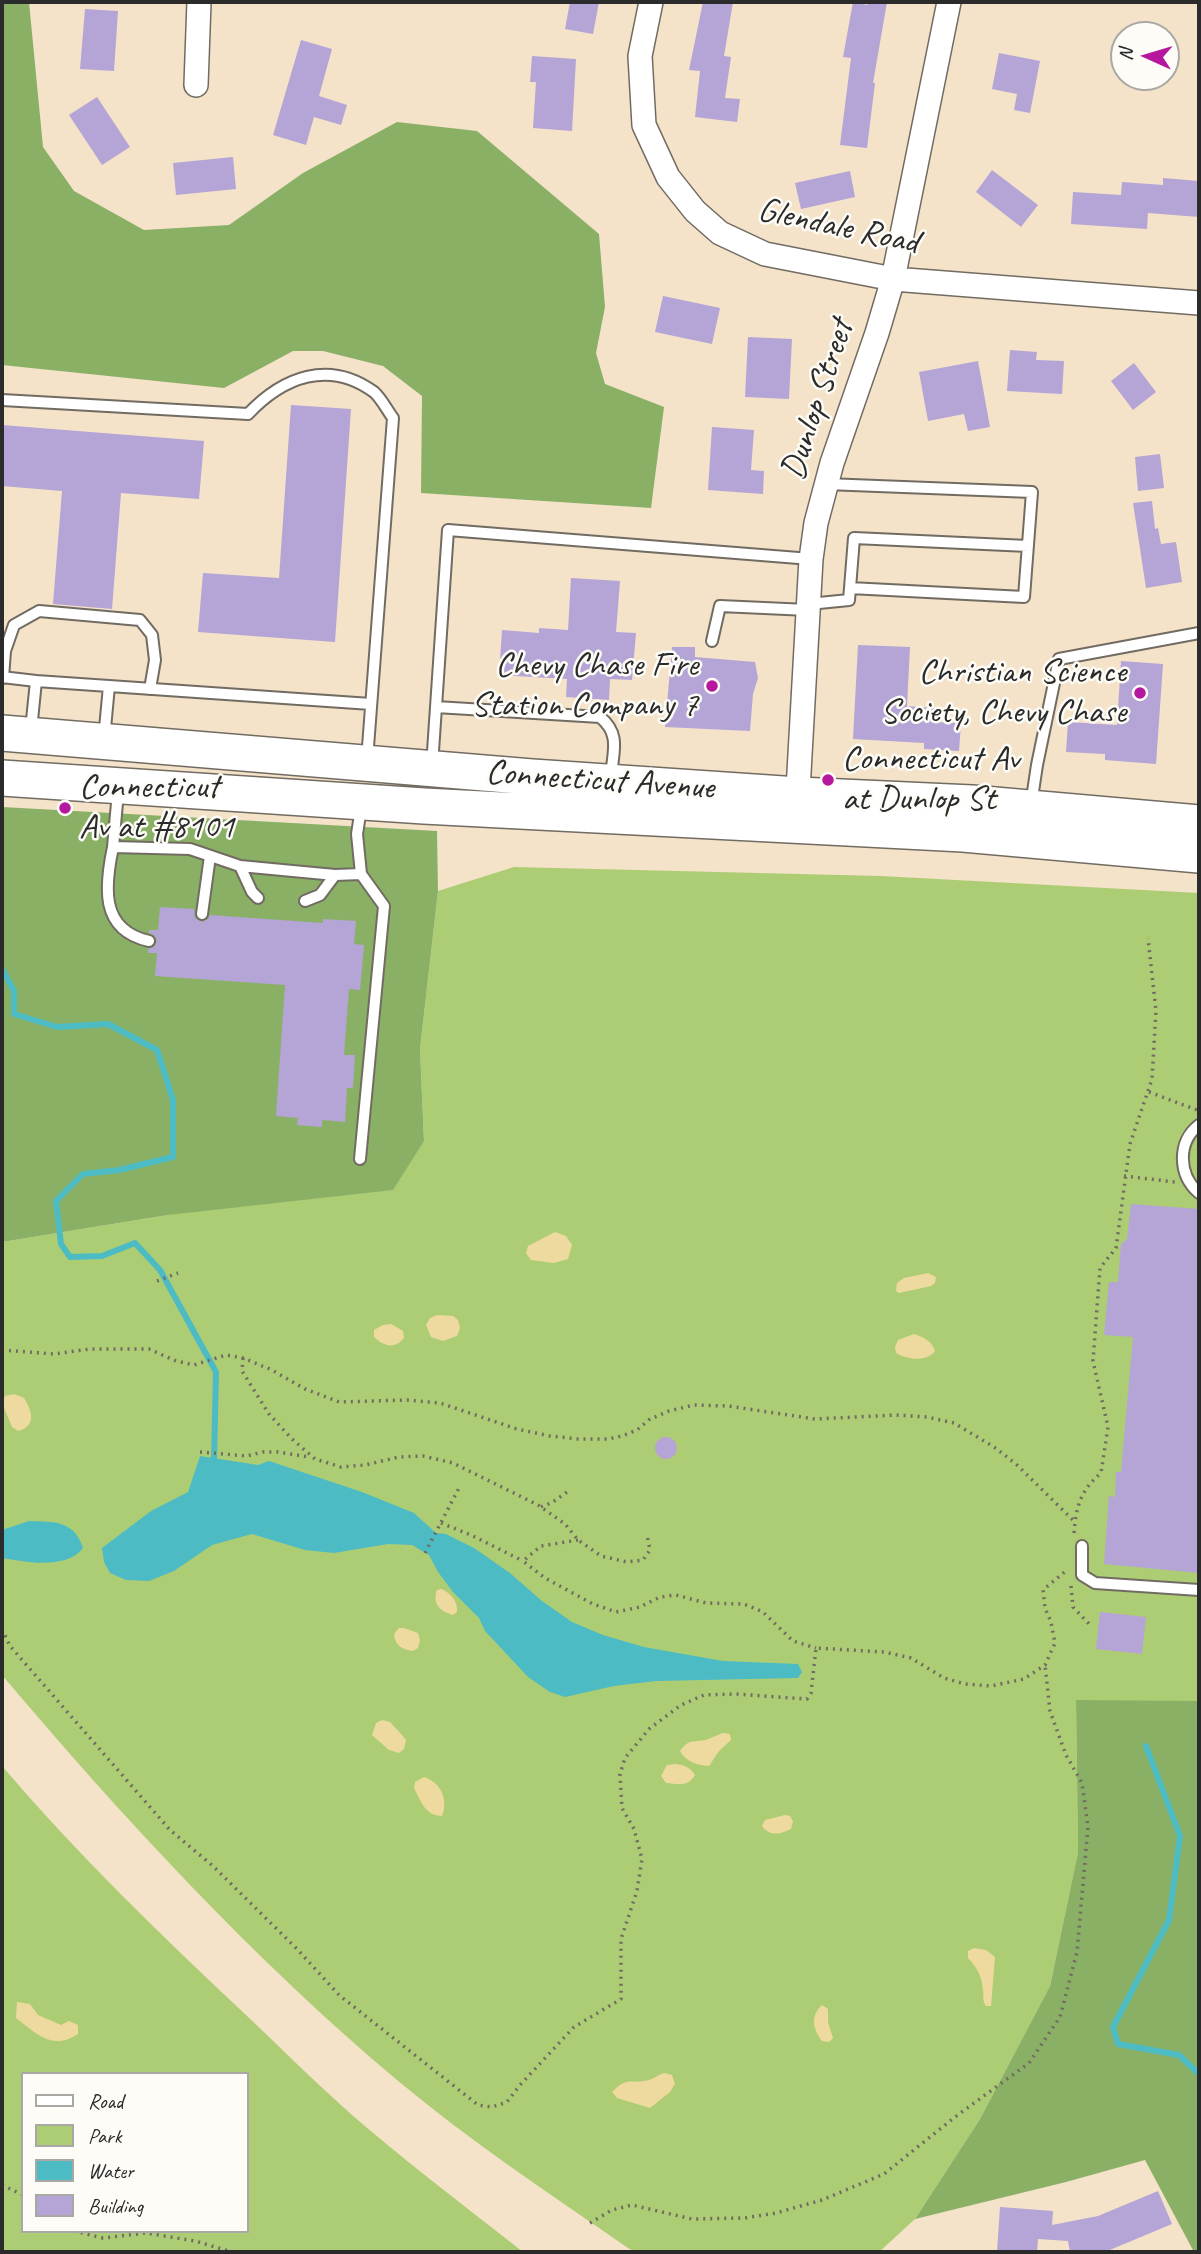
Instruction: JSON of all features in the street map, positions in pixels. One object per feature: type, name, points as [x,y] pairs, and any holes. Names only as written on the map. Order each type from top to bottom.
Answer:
[{"type":"main road","name":"Connecticut Avenue","points":[[16,734],[611,782],[703,804]]},
{"type":"main road","name":"Connecticut Avenue","points":[[2,778],[361,802],[703,804],[797,810],[963,834],[1199,855]]},
{"type":"main road","name":"Connecticut Avenue","points":[[797,810],[972,803],[1199,823]]},
{"type":"street","points":[[196,85],[199,2]]},
{"type":"street","name":"Glendale Road","points":[[651,2],[640,56],[644,125],[668,177],[695,211],[720,233],[765,254],[893,279],[1199,303]]},
{"type":"street","name":"Dunlop Street","points":[[797,810],[811,559],[816,523],[826,484],[893,279],[949,2]]},
{"type":"lane","points":[[2,400],[248,414],[284,384],[318,373],[346,377],[376,393],[393,418],[367,763]]},
{"type":"lane","points":[[826,484],[1032,492],[1024,597],[850,588]]},
{"type":"lane","points":[[432,768],[448,530],[811,559]]},
{"type":"lane","points":[[712,641],[720,606],[808,607],[849,600],[854,538],[1028,546]]},
{"type":"lane","points":[[150,689],[155,660],[152,635],[141,620],[39,611],[14,625],[5,652],[3,678],[36,681],[150,689],[371,704]]},
{"type":"lane","points":[[1031,808],[1059,659],[1199,634]]},
{"type":"lane","points":[[16,734],[36,681]]},
{"type":"lane","points":[[104,741],[109,686]]},
{"type":"lane","points":[[436,706],[600,717],[611,726],[614,738],[611,782]]},
{"type":"lane","points":[[119,786],[107,896],[111,915],[138,939],[149,941]]},
{"type":"lane","points":[[360,1159],[384,906],[361,874],[357,834],[361,802]]},
{"type":"lane","points":[[113,847],[190,849],[240,866],[335,875],[361,874]]},
{"type":"lane","points":[[202,914],[210,856]]},
{"type":"lane","points":[[240,866],[252,892],[258,898]]},
{"type":"lane","points":[[305,901],[320,895],[335,875]]},
{"type":"lane","points":[[1199,1125],[1184,1146],[1182,1161],[1187,1180],[1199,1193]]},
{"type":"lane","points":[[1082,1546],[1082,1575],[1095,1583],[1199,1590]]},
{"type":"path","points":[[1074,1534],[1076,1510],[1087,1485],[1101,1473],[1108,1427],[1093,1361],[1100,1268],[1116,1248],[1130,1144],[1152,1079],[1156,1011],[1148,938]]},
{"type":"path","points":[[1148,1092],[1199,1110]]},
{"type":"path","points":[[1124,1176],[1177,1182]]},
{"type":"path","points":[[157,1281],[178,1273]]},
{"type":"path","points":[[2,1350],[54,1353],[90,1349],[149,1349],[194,1366],[226,1355],[243,1358],[272,1370],[305,1389],[339,1402],[440,1403],[517,1429],[578,1439],[622,1436],[668,1411],[694,1405],[728,1406],[815,1419],[896,1415],[926,1418],[954,1423],[971,1432],[1016,1464],[1075,1522]]},
{"type":"path","points":[[243,1358],[242,1371],[269,1414],[311,1457]]},
{"type":"path","points":[[200,1452],[247,1456],[278,1452],[311,1457],[341,1467],[365,1465],[399,1457],[423,1456],[453,1463],[541,1507],[565,1524],[578,1540],[601,1556],[627,1562],[643,1560],[650,1550],[647,1535]]},
{"type":"path","points":[[425,1553],[459,1488]]},
{"type":"path","points":[[541,1507],[567,1492]]},
{"type":"path","points":[[441,1523],[523,1561],[593,1604],[617,1612],[640,1607],[660,1597],[676,1595],[706,1603],[744,1604],[763,1612],[793,1641],[816,1648],[884,1652],[911,1658],[944,1678],[965,1684],[991,1686],[1024,1679],[1045,1665]]},
{"type":"path","points":[[523,1561],[541,1546],[578,1540]]},
{"type":"path","points":[[590,2223],[612,2210],[632,2205],[692,2220],[745,2218],[776,2213],[822,2200],[884,2174],[955,2117],[1029,2063],[1059,2017],[1077,1952],[1088,1827],[1082,1783],[1066,1755],[1050,1711],[1045,1665],[1055,1643],[1052,1622],[1045,1608],[1044,1590],[1072,1566],[1073,1607],[1091,1627]]},
{"type":"path","points":[[2,1629],[10,1646],[170,1830],[214,1867],[298,1949],[339,1996],[478,2105],[492,2107],[507,2102],[574,2027],[621,1999],[621,1939],[637,1892],[642,1859],[634,1829],[622,1808],[620,1774],[625,1758],[649,1729],[681,1705],[704,1695],[735,1694],[807,1699],[816,1648]]},
{"type":"path","points":[[2,2185],[21,2194]]},
{"type":"path","points":[[82,2233],[103,2238],[146,2233],[195,2241],[232,2252]]},
{"type":"green space","points":[[2,2],[29,2],[43,147],[74,191],[144,230],[229,225],[303,173],[397,122],[477,131],[599,234],[605,307],[596,353],[605,384],[664,407],[651,508],[421,493],[422,396],[383,366],[323,351],[293,351],[224,388],[2,365]]},
{"type":"green space","points":[[2,807],[437,831],[438,891],[420,1049],[424,1141],[393,1190],[168,1215],[2,1242]]},
{"type":"green space","points":[[514,867],[881,876],[1199,893],[1199,1701],[1076,1701],[1078,1852],[1050,1986],[980,2119],[915,2219],[879,2252],[635,2252],[628,2248],[453,2124],[397,2080],[291,1986],[142,1834],[2,1675],[2,1242],[168,1215],[424,1141],[420,1049],[438,891]]},
{"type":"green space","points":[[1076,1700],[1199,1701],[1199,2252],[1194,2252],[1145,2160],[915,2219],[980,2119],[1050,1986],[1078,1852]]},
{"type":"green space","points":[[2,1766],[121,1894],[351,2114],[523,2252],[2,2252]]},
{"type":"sand","points":[[555,1232],[566,1236],[572,1245],[568,1259],[554,1263],[531,1260],[526,1253],[528,1246]]},
{"type":"sand","points":[[928,1273],[936,1277],[931,1286],[899,1293],[896,1291],[897,1283],[904,1278]]},
{"type":"sand","points":[[437,1315],[453,1316],[458,1320],[460,1328],[457,1336],[443,1341],[431,1337],[426,1325],[430,1318]]},
{"type":"sand","points":[[391,1324],[403,1331],[404,1338],[400,1342],[389,1345],[374,1337],[374,1330]]},
{"type":"sand","points":[[914,1334],[929,1342],[935,1351],[932,1355],[917,1359],[896,1353],[898,1340]]},
{"type":"sand","points":[[14,1394],[24,1398],[31,1413],[28,1426],[18,1431],[12,1427],[2,1403],[5,1396]]},
{"type":"sand","points":[[442,1589],[455,1601],[457,1612],[453,1615],[436,1603],[437,1590]]},
{"type":"sand","points":[[399,1628],[418,1633],[418,1648],[413,1651],[398,1644],[394,1634]]},
{"type":"sand","points":[[382,1720],[390,1722],[406,1740],[404,1749],[399,1753],[389,1750],[372,1735],[376,1723]]},
{"type":"sand","points":[[723,1733],[730,1734],[731,1740],[709,1766],[692,1762],[680,1751],[689,1743]]},
{"type":"sand","points":[[667,1765],[686,1767],[695,1775],[686,1783],[666,1783],[661,1776]]},
{"type":"sand","points":[[424,1777],[435,1783],[442,1792],[442,1816],[428,1811],[414,1788],[415,1782]]},
{"type":"sand","points":[[790,1816],[793,1821],[791,1829],[775,1833],[768,1832],[762,1826],[765,1820]]},
{"type":"sand","points":[[974,1948],[986,1950],[995,1957],[991,2006],[985,2004],[980,1977],[968,1958],[968,1951]]},
{"type":"sand","points":[[17,2002],[30,2004],[38,2015],[61,2025],[69,2021],[78,2025],[78,2034],[60,2041],[45,2038],[16,2018]]},
{"type":"sand","points":[[822,2005],[828,2009],[828,2022],[833,2038],[829,2042],[822,2041],[815,2027],[814,2018]]},
{"type":"sand","points":[[665,2073],[672,2075],[675,2084],[670,2092],[650,2108],[617,2098],[612,2092],[626,2082],[649,2080]]},
{"type":"water","points":[[200,1456],[258,1465],[269,1461],[362,1492],[414,1513],[436,1533],[446,1534],[474,1548],[572,1622],[603,1635],[644,1647],[723,1661],[798,1664],[802,1672],[798,1678],[656,1681],[614,1686],[565,1697],[550,1692],[528,1677],[485,1631],[479,1618],[453,1592],[429,1555],[412,1545],[388,1544],[334,1553],[305,1550],[252,1534],[212,1545],[174,1571],[149,1581],[126,1580],[110,1573],[104,1562],[102,1548],[151,1511],[188,1492]]},
{"type":"water","points":[[29,1521],[69,1527],[83,1548],[76,1555],[56,1562],[2,1558],[2,1530]]},
{"type":"building","points":[[570,2],[599,2],[593,34],[565,29]]},
{"type":"building","points":[[703,2],[733,2],[724,56],[731,57],[725,98],[740,99],[737,122],[695,117],[700,71],[689,70]]},
{"type":"building","points":[[853,2],[867,5],[868,2],[887,2],[873,83],[867,148],[840,145],[851,58],[843,57]]},
{"type":"building","points":[[85,9],[118,11],[114,71],[80,69]]},
{"type":"building","points":[[301,40],[332,49],[319,96],[347,105],[341,125],[314,117],[306,145],[273,135]]},
{"type":"building","points":[[999,53],[1040,61],[1030,113],[1014,110],[1017,94],[992,89]]},
{"type":"building","points":[[532,56],[576,59],[572,131],[533,128],[536,82],[530,82]]},
{"type":"building","points":[[97,97],[130,147],[102,165],[69,115]]},
{"type":"building","points":[[233,157],[236,189],[176,195],[173,163]]},
{"type":"building","points":[[992,170],[1038,205],[1021,227],[976,192]]},
{"type":"building","points":[[850,171],[855,197],[801,209],[795,183]]},
{"type":"building","points":[[1163,178],[1199,181],[1199,217],[1148,213],[1147,229],[1071,224],[1073,192],[1121,195],[1122,182],[1163,185]]},
{"type":"building","points":[[663,296],[720,308],[712,344],[655,332]]},
{"type":"building","points":[[748,337],[792,339],[789,399],[745,397]]},
{"type":"building","points":[[1010,350],[1037,352],[1036,360],[1064,361],[1062,394],[1007,391]]},
{"type":"building","points":[[978,361],[990,427],[968,431],[964,414],[928,421],[919,372]]},
{"type":"building","points":[[1134,363],[1156,392],[1133,410],[1111,381]]},
{"type":"building","points":[[291,405],[351,409],[335,642],[198,632],[203,573],[279,578]]},
{"type":"building","points":[[2,425],[204,441],[199,499],[121,493],[112,609],[53,604],[62,491],[2,486]]},
{"type":"building","points":[[712,427],[754,430],[751,470],[764,471],[763,494],[708,490]]},
{"type":"building","points":[[1160,454],[1164,488],[1138,491],[1135,457]]},
{"type":"building","points":[[1152,501],[1155,529],[1158,528],[1161,544],[1176,542],[1182,582],[1146,588],[1133,503]]},
{"type":"building","points":[[571,578],[620,581],[616,632],[636,633],[632,680],[610,679],[609,700],[566,697],[567,679],[499,675],[502,630],[539,633],[539,628],[568,630]]},
{"type":"building","points":[[858,645],[910,647],[907,706],[934,708],[933,722],[961,723],[959,751],[924,749],[924,743],[853,739]]},
{"type":"building","name":"Chevy Chase Fire Station Company 7","points":[[672,647],[695,647],[695,657],[755,662],[758,678],[753,694],[750,731],[665,727]]},
{"type":"building","name":"Christian Science Society, Chevy Chase","points":[[1121,661],[1163,664],[1156,764],[1105,760],[1105,754],[1066,752],[1068,722],[1117,725]]},
{"type":"building","points":[[160,907],[194,909],[195,918],[202,922],[210,915],[323,923],[323,919],[356,921],[354,944],[364,945],[360,990],[349,989],[344,1055],[355,1055],[353,1088],[347,1088],[345,1122],[322,1120],[322,1127],[297,1125],[298,1118],[276,1116],[285,985],[155,976],[157,953],[148,953],[148,949],[155,946],[157,940],[149,930],[158,930]]},
{"type":"building","points":[[1131,1204],[1199,1209],[1199,1573],[1104,1564],[1109,1496],[1115,1497],[1116,1472],[1121,1472],[1133,1337],[1104,1335],[1109,1282],[1118,1282],[1121,1244],[1127,1239]]},
{"type":"building","points":[[666,1437],[674,1440],[677,1448],[674,1456],[666,1459],[658,1456],[655,1448],[658,1440]]},
{"type":"building","points":[[1100,1612],[1146,1617],[1142,1654],[1096,1649]]},
{"type":"building","points":[[1158,2191],[1172,2224],[1105,2252],[1070,2252],[1068,2241],[1038,2239],[1037,2252],[997,2252],[1000,2207],[1053,2211],[1052,2225],[1098,2216]]},
{"type":"waterway","points":[[2,969],[14,991],[14,1014],[57,1027],[108,1024],[157,1050],[173,1100],[173,1157],[119,1170],[83,1174],[56,1201],[61,1244],[70,1257],[102,1256],[135,1243],[160,1270],[216,1372],[214,1461]]},
{"type":"waterway","points":[[1146,1746],[1180,1836],[1169,1920],[1113,2027],[1118,2044],[1179,2055],[1199,2074]]},
{"type":"place","name":"Chevy Chase Fire Station Company 7","points":[[712,686]]},
{"type":"place","name":"Christian Science Society, Chevy Chase","points":[[1140,693]]},
{"type":"place","name":"Connecticut Av at Dunlop St","points":[[828,780]]},
{"type":"place","name":"Connecticut Av at #8101","points":[[65,808]]}]
